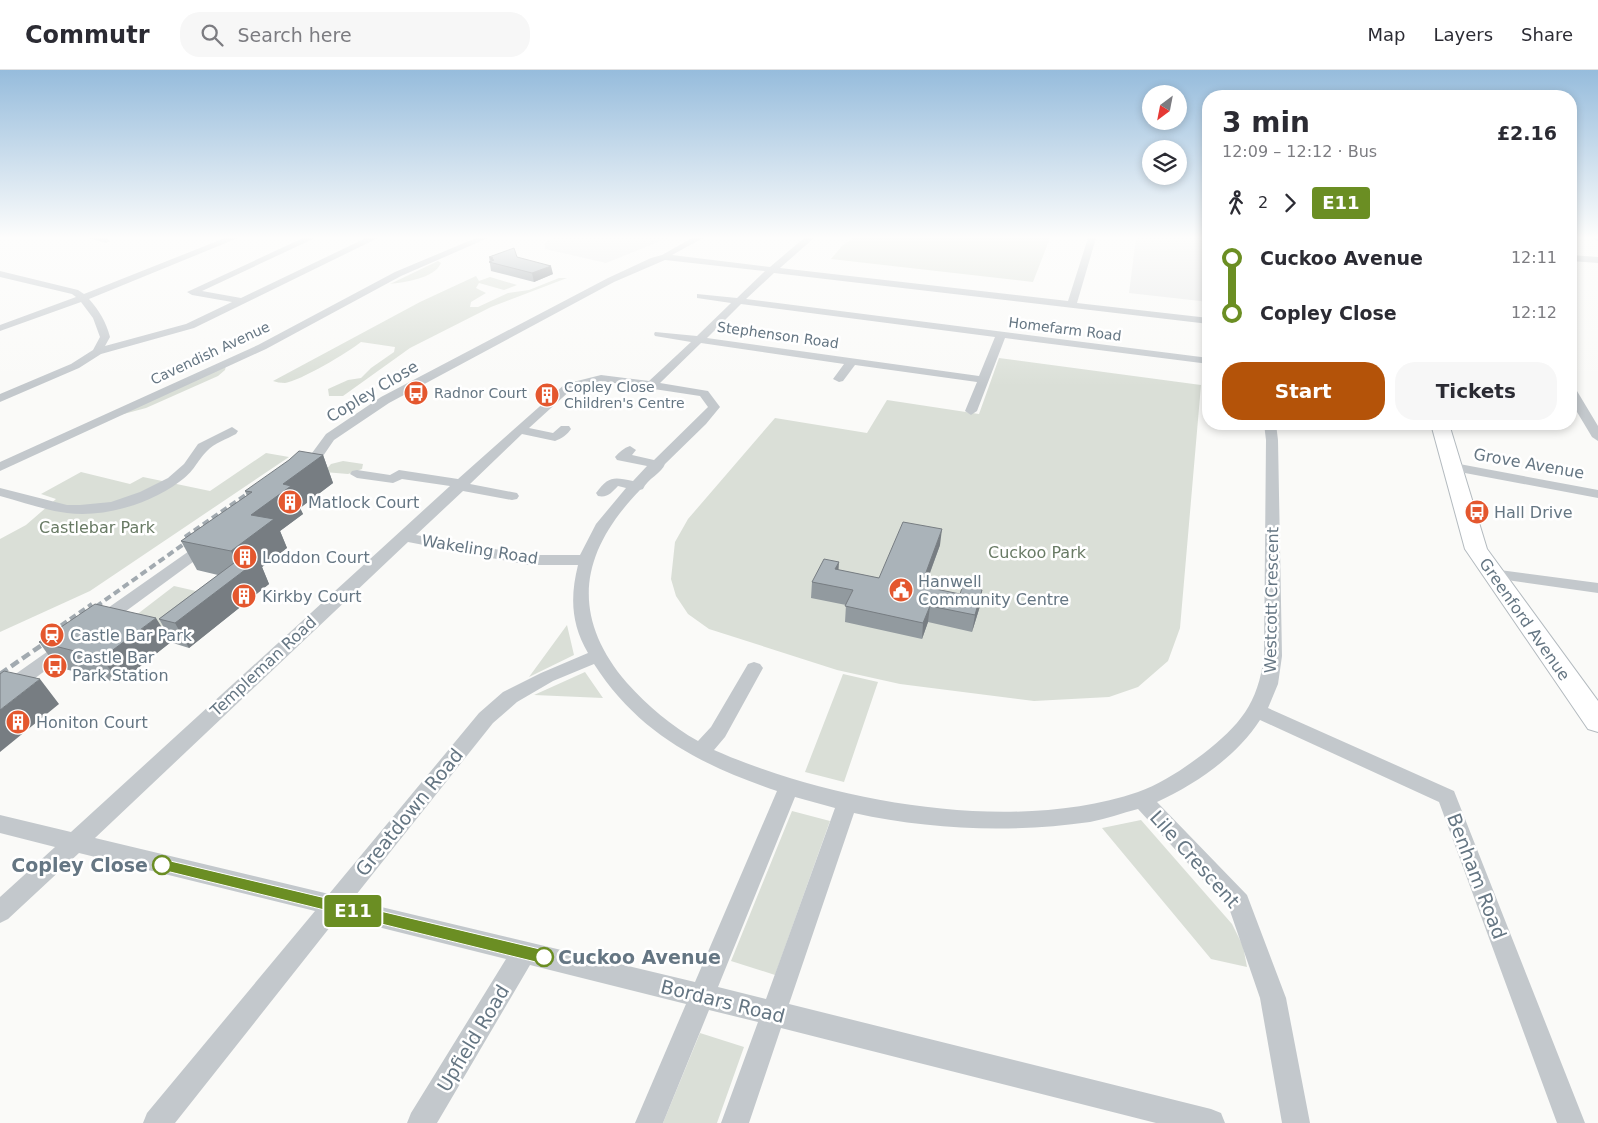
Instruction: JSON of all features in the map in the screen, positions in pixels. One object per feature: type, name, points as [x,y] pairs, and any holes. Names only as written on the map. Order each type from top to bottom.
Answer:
[{"type":"street","points":[[55,287],[75,292],[83,298],[101,322],[105,338],[97,352]]},
{"type":"street","points":[[0,328],[110,287]]},
{"type":"street","points":[[203,287],[192,292],[243,301]]},
{"type":"street","points":[[0,398],[75,366],[97,352],[174,332],[272,287]]},
{"type":"street","name":"Cavendish Avenue","points":[[0,467],[262,347],[374,287]]},
{"type":"street","name":"Copley Close","points":[[294,483],[304,473],[330,436],[385,400],[597,287]]},
{"type":"street","points":[[652,385],[755,287]]},
{"type":"street","points":[[924,287],[1202,320]]},
{"type":"street","points":[[1072,304],[1077,287]]},
{"type":"street","name":"Homefarm Road","points":[[700,296],[1202,360]]},
{"type":"street","name":"Stephenson Road","points":[[659,334],[983,380]]},
{"type":"street","points":[[971,411],[1000,334]]},
{"type":"street","name":"Stephenson Road","points":[[839,379],[852,361]]},
{"type":"street","name":"Templeman Road","points":[[0,912],[403,537],[520,430],[574,384],[607,378],[652,385]]},
{"type":"street","name":"Westcott Crescent","points":[[652,385],[704,393],[714,407],[638,486],[605,523],[593,541],[581,589],[580,607],[587,634],[597,656],[629,698],[662,728],[700,752],[743,771],[789,787],[847,803],[930,817],[1012,820],[1080,815],[1142,800],[1184,779],[1243,730],[1256,710],[1268,685],[1273,656],[1271,430]]},
{"type":"street","points":[[1577,401],[1598,438]]},
{"type":"street","points":[[218,428],[247,433]]},
{"type":"street","points":[[520,430],[555,437],[564,429]]},
{"type":"street","name":"Greenford Avenue","points":[[1442,430],[1476,549],[1598,721]]},
{"type":"street","points":[[0,492],[68,509],[90,509],[117,504],[154,490],[184,473],[201,449],[232,431]]},
{"type":"street","points":[[630,450],[622,457],[659,464]]},
{"type":"street","name":"Grove Avenue","points":[[1454,468],[1598,494]]},
{"type":"street","points":[[357,474],[393,479],[400,474],[512,496]]},
{"type":"street","points":[[603,493],[615,481],[638,486]]},
{"type":"street","points":[[94,627],[221,535]]},
{"type":"street","name":"Wakeling Road","points":[[403,537],[529,560],[587,560]]},
{"type":"street","points":[[1492,574],[1598,588]]},
{"type":"street","points":[[0,694],[78,638]]},
{"type":"street","name":"Greatdown Road","points":[[157,1123],[486,718],[510,697],[547,677],[597,656]]},
{"type":"street","points":[[700,752],[718,732],[754,668]]},
{"type":"street","name":"Benham Road","points":[[1256,710],[1447,797],[1570,1123]]},
{"type":"street","points":[[649,1123],[789,787]]},
{"type":"street","name":"Lile Crescent","points":[[1142,800],[1239,902],[1273,998],[1296,1123]]},
{"type":"street","points":[[735,1123],[847,803]]},
{"type":"street","name":"Bordars Road","points":[[0,824],[333,907],[773,1013],[1211,1123]]},
{"type":"street","name":"Upfield Road","points":[[421,1123],[524,952]]},
{"type":"shaded area","points":[[1130,287],[1202,287],[1202,301],[1129,293]]},
{"type":"green space","points":[[452,287],[477,287],[486,293],[471,302],[470,307],[478,307],[508,293],[543,287],[491,307],[410,348],[343,396],[329,396],[328,389],[348,380],[361,378],[371,368],[394,352],[395,347],[361,342],[336,359],[302,377],[285,383],[273,381],[420,302]]},
{"type":"green space","points":[[494,287],[511,287],[504,290]]},
{"type":"green space","name":"Cuckoo Park","points":[[999,358],[1201,385],[1180,628],[1168,661],[1138,687],[1109,697],[1034,701],[900,684],[837,670],[709,629],[688,614],[676,596],[671,579],[675,542],[688,519],[775,418],[867,433],[887,400],[979,414]]},
{"type":"green space","points":[[226,366],[225,370],[218,376],[146,408],[120,415]]},
{"type":"green space","name":"Castlebar Park","points":[[266,453],[289,457],[90,591],[0,632],[0,539],[26,525],[56,499],[41,494],[81,472],[130,484],[143,477],[210,491]]},
{"type":"green space","points":[[343,461],[363,464],[362,469],[348,474],[324,472],[331,464]]},
{"type":"green space","points":[[174,586],[209,594],[167,627],[131,619]]},
{"type":"green space","points":[[567,625],[574,655],[529,677]]},
{"type":"green space","points":[[585,672],[603,698],[534,695]]},
{"type":"green space","points":[[843,674],[878,682],[844,782],[805,772]]},
{"type":"green space","points":[[792,811],[830,821],[775,975],[731,961]]},
{"type":"green space","points":[[1141,820],[1232,924],[1243,946],[1247,967],[1211,959],[1102,828]]},
{"type":"green space","points":[[700,1033],[744,1047],[717,1123],[663,1123]]},
{"type":"building","points":[[299,451],[323,455],[283,484],[291,486],[251,515],[274,519],[231,551],[181,541],[252,492],[245,491]]},
{"type":"building","points":[[903,522],[942,529],[921,586],[960,594],[963,585],[982,590],[975,615],[930,606],[923,623],[845,606],[853,590],[812,582],[824,559],[839,562],[835,569],[879,578]]},
{"type":"building","points":[[242,557],[258,560],[175,623],[159,619]]},
{"type":"building","points":[[95,604],[156,618],[102,658],[39,642]]},
{"type":"building","points":[[4,671],[40,679],[0,710],[0,674]]},
{"type":"railway","points":[[185,537],[257,487]]},
{"type":"railway","points":[[87,613],[195,536]]},
{"type":"railway","points":[[43,638],[92,604]]},
{"type":"railway","points":[[0,674],[52,638]]},
{"type":"bus line","name":"E11","points":[[162,865],[544,957]]},
{"type":"place","name":"Radnor Court","points":[[416,393]]},
{"type":"place","name":"Copley Close Children's Centre","points":[[547,395]]},
{"type":"place","name":"Matlock Court","points":[[290,502]]},
{"type":"place","name":"Hall Drive","points":[[1477,512]]},
{"type":"place","name":"Loddon Court","points":[[245,557]]},
{"type":"place","name":"Hanwell Community Centre","points":[[901,590]]},
{"type":"place","name":"Kirkby Court","points":[[244,596]]},
{"type":"place","name":"Castle Bar Park","points":[[52,635]]},
{"type":"place","name":"Castle Bar Park Station","points":[[55,666]]},
{"type":"place","name":"Honiton Court","points":[[18,722]]},
{"type":"place","name":"Copley Close","points":[[162,865]]},
{"type":"place","name":"Cuckoo Avenue","points":[[544,957]]}]
